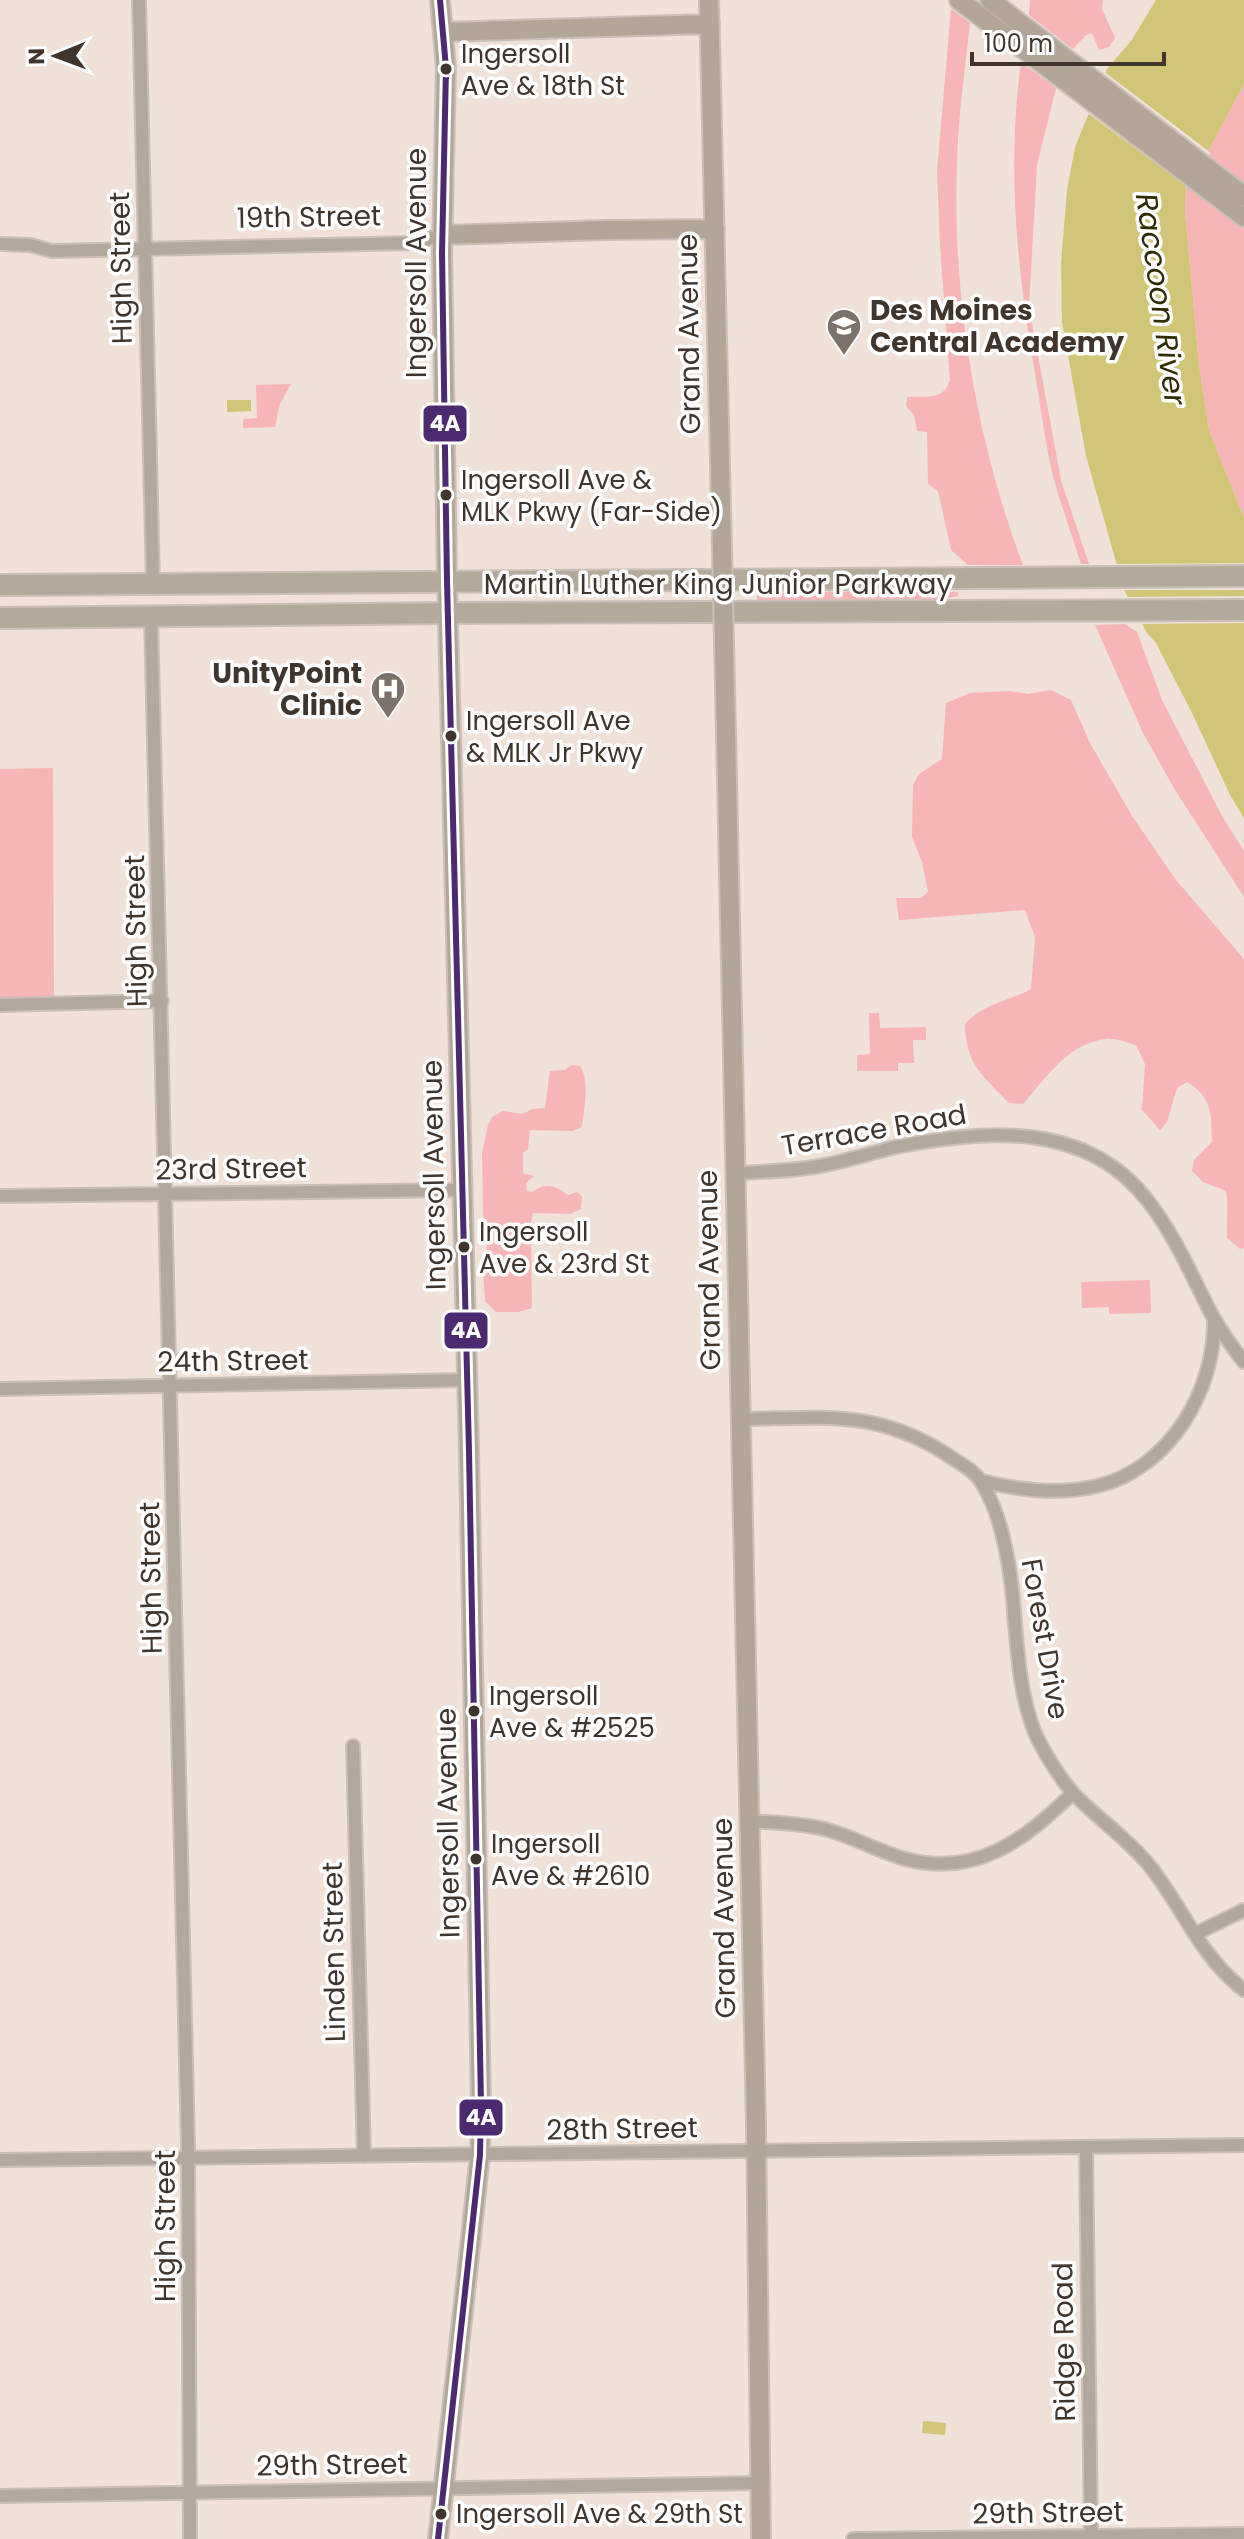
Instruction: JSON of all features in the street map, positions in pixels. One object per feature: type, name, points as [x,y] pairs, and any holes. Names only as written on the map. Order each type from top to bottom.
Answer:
[{"type":"main road","name":"Ingersoll Avenue","points":[[438,2539],[480,2155],[481,2040],[447,581],[442,235],[445,32],[440,0]]},
{"type":"main road","name":"Grand Avenue","points":[[709,0],[757,2151],[761,2539]]},
{"type":"main road","points":[[959,0],[1244,217]]},
{"type":"main road","points":[[990,0],[1244,196]]},
{"type":"main road","points":[[445,32],[710,24]]},
{"type":"main road","name":"19th Street","points":[[442,235],[715,229]]},
{"type":"main road","name":"Martin Luther King Junior Parkway","points":[[0,585],[1244,576]]},
{"type":"main road","name":"Martin Luther King Junior Parkway","points":[[0,618],[1244,610]]},
{"type":"street","name":"High Street","points":[[139,0],[153,583]]},
{"type":"street","name":"19th Street","points":[[0,244],[30,245],[52,251],[413,243],[442,235]]},
{"type":"street","name":"High Street","points":[[151,617],[189,2158],[190,2539]]},
{"type":"street","points":[[0,1005],[162,1001]]},
{"type":"street","name":"Terrace Road","points":[[735,1173],[821,1166],[898,1147],[990,1135],[1028,1136],[1065,1143],[1110,1164],[1148,1201],[1183,1255],[1214,1318],[1244,1362]]},
{"type":"street","name":"23rd Street","points":[[0,1196],[462,1190]]},
{"type":"street","points":[[742,1419],[842,1418],[891,1426],[922,1439],[982,1481],[1031,1489],[1081,1489],[1113,1481],[1142,1465],[1168,1442],[1187,1418],[1202,1389],[1212,1356],[1214,1318]]},
{"type":"street","name":"24th Street","points":[[0,1389],[466,1380]]},
{"type":"street","name":"Forest Drive","points":[[982,1481],[993,1506],[1006,1552],[1016,1645],[1036,1734],[1073,1793],[1120,1834],[1147,1863],[1210,1957],[1244,1990]]},
{"type":"street","name":"Linden Street","points":[[353,1746],[364,2156]]},
{"type":"street","points":[[750,1821],[826,1829],[907,1859],[962,1863],[975,1861],[1010,1846],[1041,1824],[1073,1793]]},
{"type":"street","points":[[1195,1934],[1244,1910]]},
{"type":"street","name":"28th Street","points":[[0,2160],[1244,2145]]},
{"type":"street","name":"Ridge Road","points":[[1086,2147],[1091,2536]]},
{"type":"street","name":"29th Street","points":[[0,2496],[760,2483]]},
{"type":"street","name":"29th Street","points":[[853,2539],[1244,2534]]},
{"type":"shaded area","points":[[1030,0],[1103,0],[1102,9],[1115,38],[1109,47],[1099,50],[1092,33],[1073,49],[1029,15]]},
{"type":"shaded area","points":[[951,9],[970,23],[957,163],[956,214],[963,316],[970,367],[992,468],[1023,565],[968,565],[951,550],[938,491],[928,484],[927,432],[917,431],[914,415],[906,406],[907,397],[939,394],[950,380],[937,171]]},
{"type":"shaded area","points":[[1021,62],[1056,88],[1037,165],[1029,307],[1061,480],[1089,564],[1081,564],[1053,476],[1024,306],[1014,184]]},
{"type":"shaded area","points":[[1244,84],[1244,518],[1209,430],[1199,365],[1185,211],[1186,181],[1212,144]]},
{"type":"shaded area","points":[[291,384],[280,404],[275,427],[243,428],[243,419],[257,418],[256,385]]},
{"type":"shaded area","points":[[757,592],[958,592],[958,596],[943,599],[757,601]]},
{"type":"shaded area","points":[[1125,624],[1137,632],[1162,700],[1222,816],[1244,851],[1244,897],[1175,790],[1143,733],[1095,625]]},
{"type":"shaded area","points":[[1051,690],[1071,700],[1090,743],[1132,816],[1176,880],[1244,959],[1244,1248],[1240,1249],[1227,1238],[1226,1191],[1203,1182],[1192,1171],[1194,1160],[1212,1142],[1211,1115],[1206,1101],[1187,1082],[1177,1088],[1167,1122],[1160,1130],[1142,1110],[1145,1064],[1136,1045],[1109,1039],[1079,1048],[1049,1073],[1023,1104],[1009,1103],[977,1068],[968,1050],[965,1024],[987,1008],[1031,989],[1035,937],[1025,910],[899,920],[896,898],[921,898],[928,892],[922,862],[912,837],[913,785],[919,774],[942,759],[946,703],[970,693],[1010,691],[1028,694]]},
{"type":"shaded area","points":[[53,768],[54,1000],[0,1004],[0,769]]},
{"type":"shaded area","points":[[869,1013],[879,1013],[880,1028],[926,1027],[926,1040],[913,1040],[914,1063],[898,1063],[898,1071],[857,1071],[857,1055],[870,1054]]},
{"type":"shaded area","points":[[571,1065],[580,1066],[585,1079],[582,1127],[573,1131],[530,1130],[528,1149],[523,1153],[523,1173],[534,1176],[526,1183],[527,1191],[546,1186],[568,1195],[577,1192],[582,1196],[581,1209],[570,1214],[533,1213],[526,1230],[531,1239],[532,1308],[518,1312],[496,1312],[485,1301],[483,1270],[487,1248],[482,1153],[488,1125],[492,1117],[503,1111],[522,1114],[545,1108],[550,1071],[565,1070]]},
{"type":"shaded area","points":[[1150,1280],[1151,1313],[1109,1314],[1109,1307],[1082,1308],[1081,1282]]},
{"type":"water","name":"Raccoon River","points":[[1156,0],[1244,0],[1244,84],[1212,144],[1186,181],[1185,211],[1199,365],[1209,430],[1244,518],[1244,818],[1156,643],[1147,633],[1124,590],[1086,456],[1062,322],[1061,263],[1067,190],[1075,147],[1107,69],[1131,41]]},
{"type":"water","points":[[227,400],[251,400],[251,411],[227,412]]},
{"type":"water","points":[[923,2421],[946,2423],[945,2435],[922,2433]]},
{"type":"pier","points":[[1102,70],[1211,153],[1190,182],[1190,189],[1085,111]]},
{"type":"pier","points":[[1244,563],[1244,590],[1120,590],[1111,564]]},
{"type":"pier","points":[[1244,596],[1244,623],[1138,624],[1122,597]]},
{"type":"transit line","name":"4A","points":[[438,2539],[480,2155],[481,2105],[469,1451],[447,581],[442,253],[446,68],[440,0]]},
{"type":"place","name":"Ingersoll Ave & 18th St","points":[[446,69]]},
{"type":"place","name":"Des Moines Central Academy","points":[[844,357]]},
{"type":"place","name":"Ingersoll Ave & MLK Pkwy (Far-Side)","points":[[446,495]]},
{"type":"place","name":"UnityPoint Clinic","points":[[388,720]]},
{"type":"place","name":"Ingersoll Ave & MLK Jr Pkwy","points":[[451,736]]},
{"type":"place","name":"Ingersoll Ave & 23rd St","points":[[464,1247]]},
{"type":"place","name":"Ingersoll Ave & #2525","points":[[474,1711]]},
{"type":"place","name":"Ingersoll Ave & #2610","points":[[476,1859]]},
{"type":"place","name":"Ingersoll Ave & 29th St","points":[[441,2514]]}]
